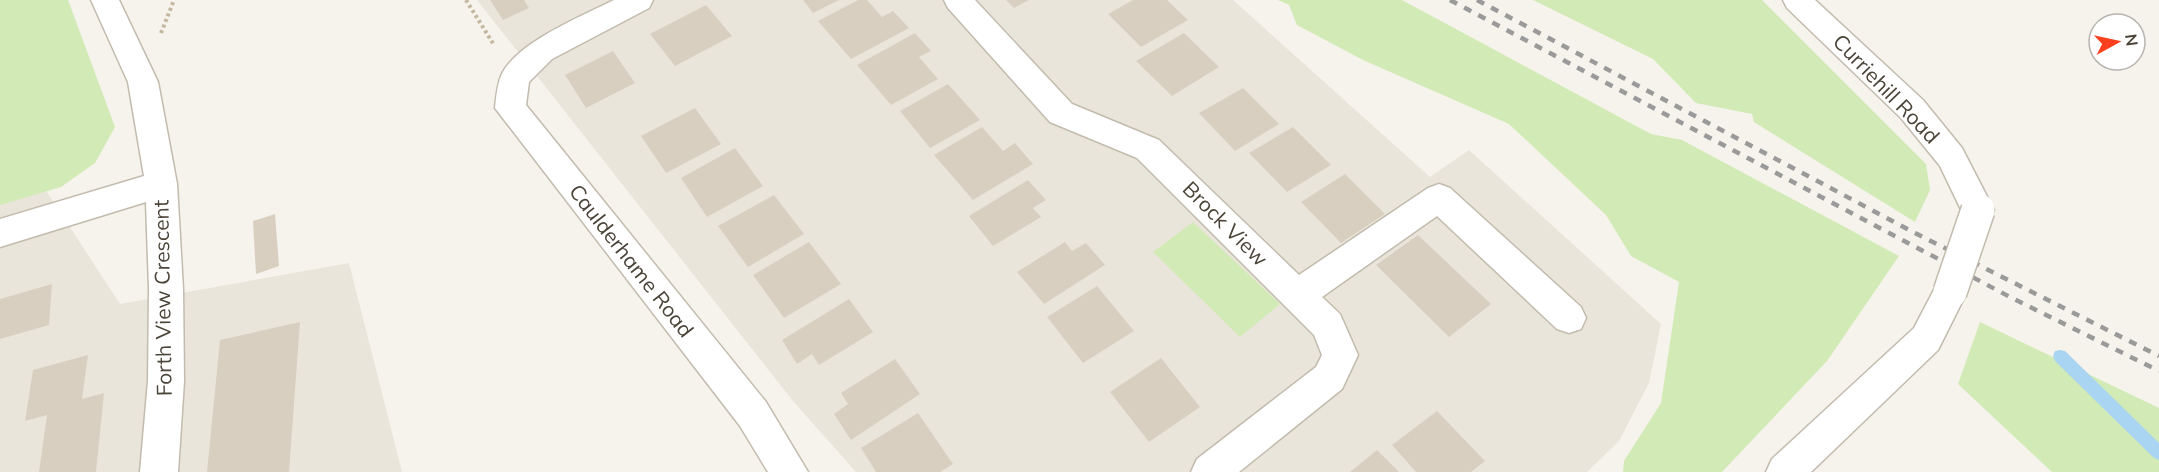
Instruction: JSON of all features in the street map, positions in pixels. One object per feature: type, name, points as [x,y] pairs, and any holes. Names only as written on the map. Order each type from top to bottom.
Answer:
[{"type":"street","points":[[105,0],[143,82],[161,184]]},
{"type":"street","points":[[515,78],[542,51],[639,0]]},
{"type":"street","name":"Brock View","points":[[958,0],[1061,112],[1148,149],[1328,325],[1340,355],[1329,378],[1210,472]]},
{"type":"street","name":"Curriehill Road","points":[[1785,472],[1926,339],[1950,292],[1978,210],[1951,158],[1912,109],[1797,0]]},
{"type":"street","name":"Caulderhame Road","points":[[515,78],[510,108],[753,414],[789,472]]},
{"type":"street","name":"Forth View Crescent","points":[[0,233],[161,184],[166,289],[166,381],[159,472]]},
{"type":"street","points":[[1297,296],[1439,197],[1569,318]]},
{"type":"path","points":[[466,0],[515,78]]},
{"type":"shaded area","points":[[477,0],[1233,0],[1430,177],[1469,150],[1661,324],[1649,383],[1619,441],[1587,472],[856,472],[793,401]]},
{"type":"shaded area","points":[[0,120],[120,304],[349,263],[402,472],[0,472]]},
{"type":"green space","points":[[0,0],[68,0],[115,127],[95,163],[61,187],[0,205]]},
{"type":"green space","points":[[1278,0],[1402,0],[1651,134],[1682,140],[1899,256],[1827,361],[1722,472],[1623,472],[1624,461],[1661,403],[1679,282],[1631,256],[1606,215],[1509,124],[1363,60],[1297,25],[1289,5]]},
{"type":"green space","points":[[1533,0],[1762,0],[1926,164],[1930,190],[1915,222],[1754,122],[1752,114],[1696,103],[1653,59]]},
{"type":"green space","points":[[1193,222],[1280,304],[1240,337],[1153,252]]},
{"type":"green space","points":[[1980,322],[2159,408],[2159,472],[2052,472],[1958,384]]},
{"type":"building","points":[[490,0],[524,0],[529,8],[503,20]]},
{"type":"building","points":[[803,0],[839,0],[813,13]]},
{"type":"building","points":[[858,0],[867,0],[882,17],[893,11],[909,28],[851,59],[818,21]]},
{"type":"building","points":[[1006,0],[1029,0],[1014,8]]},
{"type":"building","points":[[1133,0],[1167,0],[1188,20],[1141,47],[1108,14]]},
{"type":"building","points":[[706,5],[732,36],[675,66],[650,34]]},
{"type":"building","points":[[915,33],[931,51],[919,57],[938,79],[891,105],[857,65]]},
{"type":"building","points":[[1184,33],[1219,67],[1172,96],[1136,61]]},
{"type":"building","points":[[613,51],[635,83],[586,108],[565,75]]},
{"type":"building","points":[[948,84],[980,120],[930,148],[900,111]]},
{"type":"building","points":[[1243,88],[1279,124],[1235,151],[1199,113]]},
{"type":"building","points":[[695,108],[721,144],[666,173],[641,136]]},
{"type":"building","points":[[982,127],[1003,151],[1015,143],[1033,164],[973,200],[934,155]]},
{"type":"building","points":[[1293,127],[1331,165],[1287,192],[1249,153]]},
{"type":"building","points":[[735,148],[763,186],[707,217],[681,178]]},
{"type":"building","points":[[1345,174],[1385,214],[1341,243],[1301,202]]},
{"type":"building","points":[[1028,180],[1046,200],[1033,208],[1041,217],[993,246],[969,216]]},
{"type":"building","points":[[774,195],[804,234],[748,267],[718,226]]},
{"type":"building","points":[[275,214],[279,266],[256,274],[253,221]]},
{"type":"building","points":[[1418,235],[1491,304],[1449,337],[1376,265]]},
{"type":"building","points":[[809,242],[841,284],[784,318],[753,275]]},
{"type":"building","points":[[1065,242],[1072,251],[1086,243],[1105,265],[1044,304],[1017,272]]},
{"type":"building","points":[[52,284],[49,325],[0,339],[0,299]]},
{"type":"building","points":[[1097,286],[1134,331],[1083,363],[1047,317]]},
{"type":"building","points":[[849,299],[873,332],[819,365],[812,354],[797,364],[782,340]]},
{"type":"building","points":[[300,322],[289,472],[207,472],[220,340]]},
{"type":"building","points":[[88,355],[82,399],[104,393],[96,472],[39,472],[47,415],[25,421],[33,370]]},
{"type":"building","points":[[1161,358],[1200,407],[1149,442],[1110,392]]},
{"type":"building","points":[[895,359],[920,394],[851,440],[834,414],[848,404],[841,393]]},
{"type":"building","points":[[1437,411],[1485,461],[1471,472],[1416,472],[1392,445]]},
{"type":"building","points":[[918,413],[953,464],[940,472],[876,472],[861,448]]},
{"type":"building","points":[[1377,450],[1399,472],[1350,472]]},
{"type":"waterway","points":[[2060,356],[2159,453]]},
{"type":"railway","points":[[1450,0],[2010,297],[2159,371]]},
{"type":"railway","points":[[1477,0],[1915,233],[2159,356]]}]
